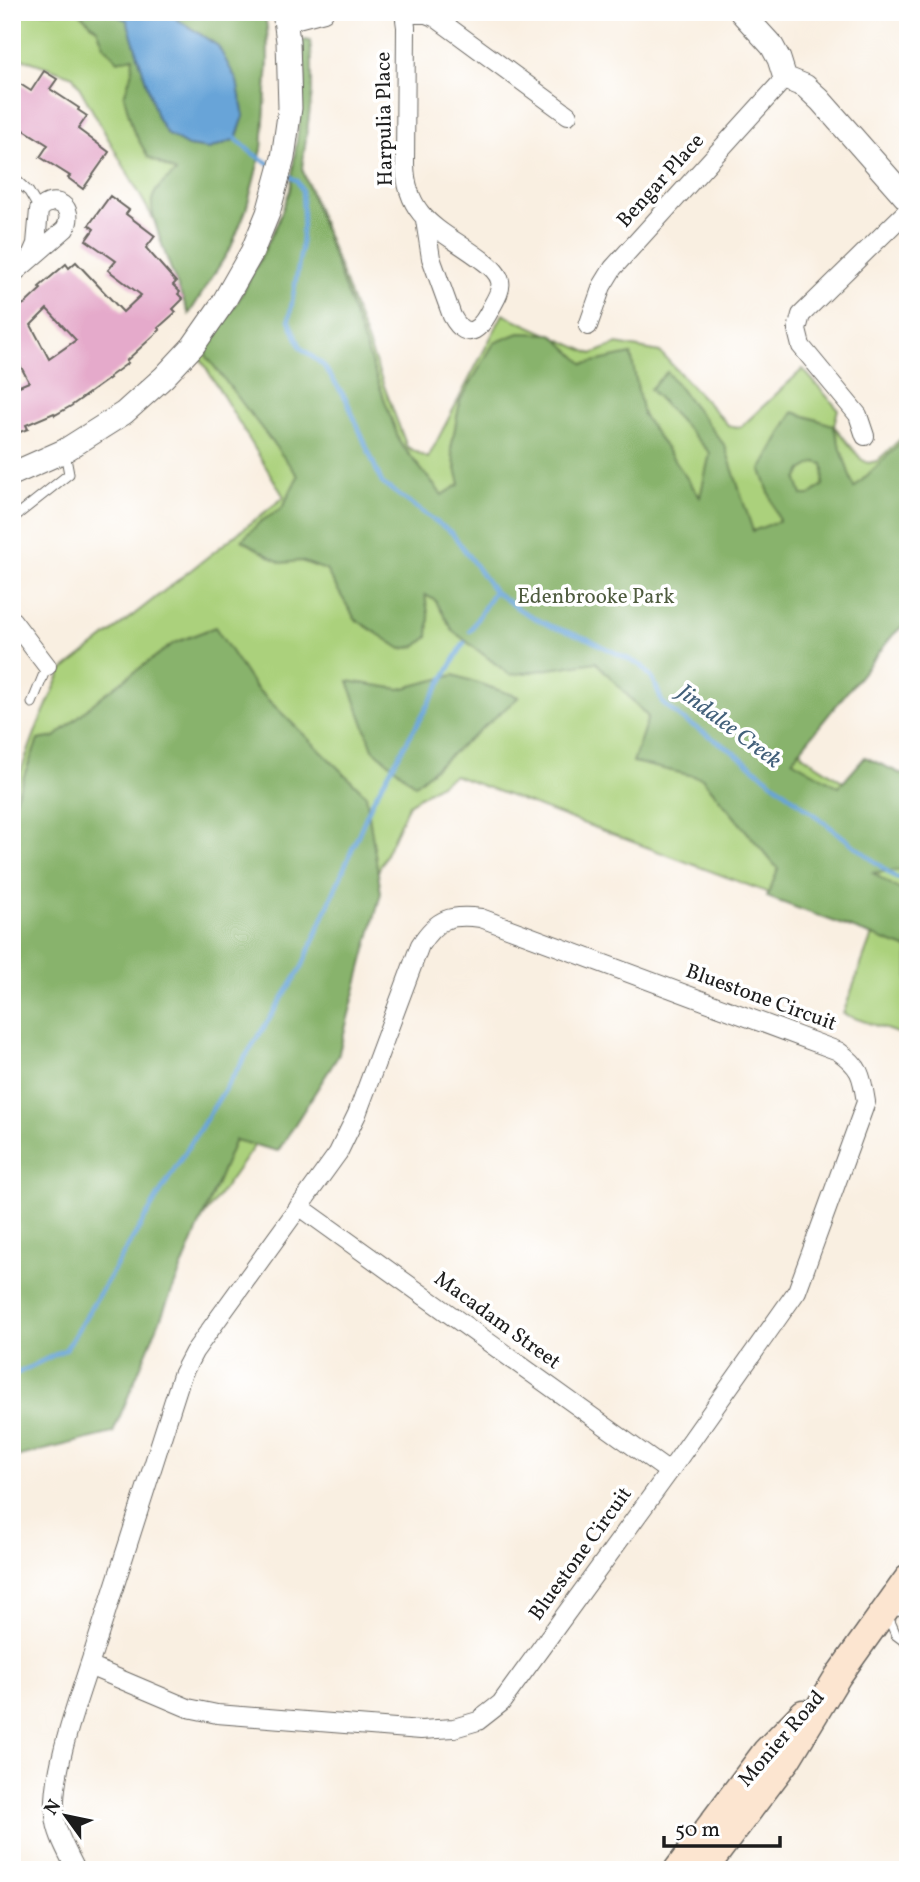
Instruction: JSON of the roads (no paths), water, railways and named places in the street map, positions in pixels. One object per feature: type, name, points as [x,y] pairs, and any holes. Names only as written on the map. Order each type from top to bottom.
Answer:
[{"type":"main road","name":"Monier Road","points":[[677,1870],[766,1751],[896,1611],[908,1578]]},
{"type":"main road","name":"Monier Road","points":[[704,1870],[787,1760],[838,1675]]},
{"type":"street","points":[[12,474],[64,451],[124,413],[194,345],[223,303],[252,253],[268,213],[283,158],[290,108],[285,17],[324,12]]},
{"type":"street","points":[[741,12],[772,46],[785,78],[805,86],[820,100],[908,200]]},
{"type":"street","points":[[405,13],[426,14],[436,18],[568,115]]},
{"type":"street","name":"Harpulia Place","points":[[405,13],[405,180],[410,196],[425,220],[431,258],[452,316],[462,328],[476,330],[485,321],[498,295],[499,279],[494,270],[481,259],[425,220]]},
{"type":"street","name":"Bengar Place","points":[[588,326],[601,286],[613,268],[785,78]]},
{"type":"street","points":[[12,275],[64,230],[69,220],[66,209],[58,203],[48,203],[39,209],[36,244],[29,260]]},
{"type":"street","points":[[865,436],[858,415],[801,346],[797,330],[800,315],[908,209]]},
{"type":"street","points":[[12,620],[47,666]]},
{"type":"street","name":"Bluestone Circuit","points":[[76,1870],[55,1816],[57,1777],[89,1666],[182,1375],[194,1352],[338,1153],[357,1114],[420,945],[428,932],[445,919],[464,916],[481,918],[838,1051],[852,1061],[863,1078],[866,1101],[797,1291],[501,1703],[478,1721],[454,1728],[421,1730],[217,1714],[188,1708],[89,1666]]},
{"type":"street","name":"Macadam Street","points":[[299,1206],[668,1472]]},
{"type":"lane","points":[[12,176],[29,192],[39,209]]},
{"type":"lane","points":[[12,519],[69,474],[64,451]]},
{"type":"lane","points":[[32,703],[47,666]]},
{"type":"lane","points":[[896,1611],[896,1634],[908,1644]]},
{"type":"water","points":[[108,12],[166,12],[218,46],[237,81],[244,116],[236,139],[209,149],[188,146],[167,134],[157,117],[127,20]]},
{"type":"waterway","name":"Jindalee Creek","points":[[234,137],[274,167]]},
{"type":"waterway","name":"Jindalee Creek","points":[[285,173],[297,181],[302,190],[303,213],[301,250],[289,320],[301,348],[323,365],[346,399],[382,483],[452,533],[494,591],[520,610],[550,626],[588,639],[642,666],[654,681],[662,702],[681,718],[731,750],[896,878],[908,881]]},
{"type":"waterway","points":[[470,631],[494,591]]},
{"type":"waterway","points":[[12,1376],[66,1349],[174,1170],[302,967],[373,800],[464,643]]},
{"type":"park label","name":"Edenbrooke Park","points":[[596,597]]}]
